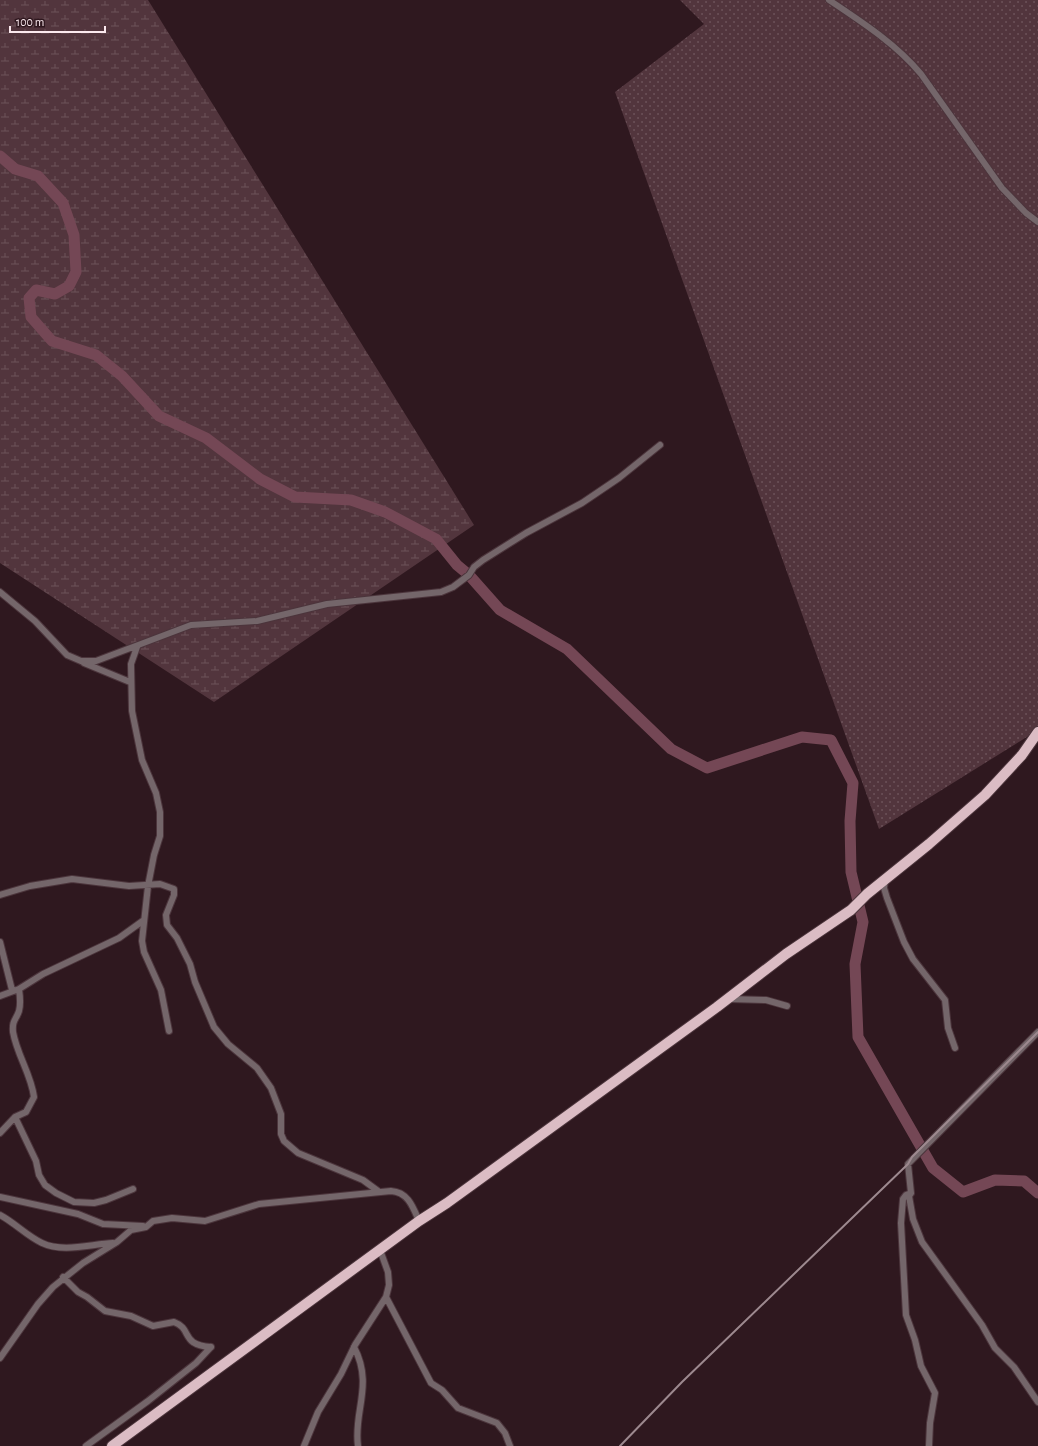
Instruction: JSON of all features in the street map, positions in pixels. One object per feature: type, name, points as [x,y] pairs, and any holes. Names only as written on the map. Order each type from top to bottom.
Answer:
[{"type":"highway","points":[[112,1446],[419,1221],[454,1198],[721,1004],[786,954],[851,910],[867,894],[929,844],[984,795],[1022,755],[1038,732]]},
{"type":"street","points":[[829,0],[898,49],[908,59],[921,74],[1002,188],[1026,213],[1038,222]]},
{"type":"street","points":[[81,662],[96,661],[137,647],[172,631],[191,625],[257,621],[327,604],[441,592],[453,587],[469,575],[474,567],[483,560],[515,540],[587,500],[619,478],[660,445]]},
{"type":"street","points":[[0,592],[35,621],[67,655],[130,682]]},
{"type":"street","points":[[137,647],[131,664],[130,682],[132,711],[142,760],[156,793],[160,812],[160,836],[154,855],[148,886],[142,940],[144,952],[161,990],[169,1031]]},
{"type":"street","points":[[0,895],[30,886],[72,879],[129,886],[148,886],[160,884],[174,889],[174,895],[166,915],[167,925],[177,938],[190,964],[195,982],[214,1027],[228,1044],[257,1068],[272,1088],[281,1114],[281,1130],[284,1141],[298,1153],[363,1180],[378,1191]]},
{"type":"street","points":[[885,879],[884,888],[887,898],[904,942],[913,959],[945,1000],[948,1028],[955,1048]]},
{"type":"street","points":[[0,996],[16,990],[43,974],[119,938],[144,920]]},
{"type":"street","points":[[0,942],[20,1005],[19,1012],[13,1022],[16,1044],[34,1097],[26,1112],[15,1117],[0,1133]]},
{"type":"street","points":[[721,1004],[727,999],[746,999],[766,1000],[787,1006]]},
{"type":"street","points":[[1038,1032],[908,1164],[911,1193],[909,1196],[909,1205],[922,1242],[982,1325],[995,1348],[1014,1367],[1038,1402]]},
{"type":"street","points":[[15,1117],[36,1161],[39,1175],[45,1184],[56,1193],[74,1202],[94,1203],[106,1200],[133,1189]]},
{"type":"street","points":[[0,1358],[38,1304],[63,1277],[117,1242],[131,1230],[146,1226],[153,1221],[172,1218],[205,1221],[259,1204],[378,1191],[398,1191],[409,1201],[419,1221]]},
{"type":"street","points":[[911,1193],[906,1194],[903,1199],[902,1214],[902,1246],[907,1297],[906,1311],[921,1366],[935,1393],[930,1423],[929,1446]]},
{"type":"street","points":[[0,1197],[78,1214],[103,1224],[146,1226]]},
{"type":"street","points":[[0,1215],[42,1243],[52,1246],[74,1247],[117,1242]]},
{"type":"street","points":[[304,1446],[316,1417],[354,1347],[386,1297],[389,1285],[388,1272],[380,1250]]},
{"type":"street","points":[[63,1277],[78,1292],[87,1297],[105,1312],[140,1319],[154,1326],[174,1322],[180,1326],[197,1346],[211,1346],[196,1363],[148,1401],[86,1446]]},
{"type":"street","points":[[386,1297],[431,1383],[442,1390],[458,1408],[497,1423],[505,1433],[510,1446]]},
{"type":"street","points":[[354,1347],[360,1360],[363,1376],[358,1446]]},
{"type":"green space","points":[[0,0],[148,0],[474,525],[214,702],[0,563]]},
{"type":"green space","points":[[680,0],[1038,0],[1038,730],[879,829],[615,92],[704,24]]},
{"type":"waterway","points":[[0,156],[15,169],[38,176],[63,203],[74,235],[76,272],[69,286],[55,294],[36,290],[29,298],[31,317],[52,341],[96,355],[122,376],[159,416],[206,438],[260,479],[295,497],[351,500],[385,512],[436,539],[457,565],[469,575],[500,610],[567,649],[671,749],[707,768],[802,737],[831,740],[853,783],[850,821],[851,872],[863,922],[855,964],[858,1037],[933,1168],[963,1192],[995,1180],[1024,1181],[1038,1193]]},
{"type":"railway","points":[[620,1446],[682,1382],[908,1164],[912,1157],[1038,1032]]}]
